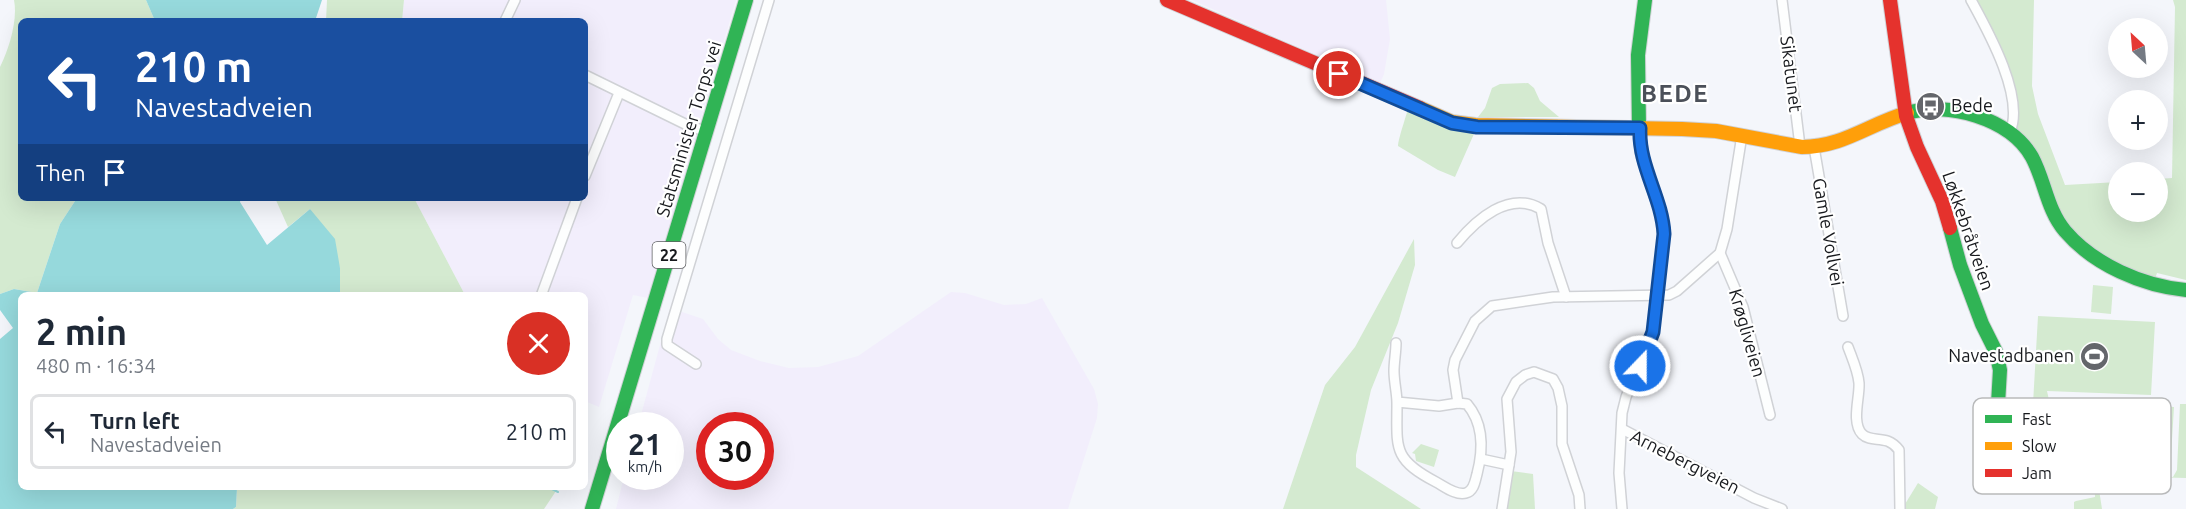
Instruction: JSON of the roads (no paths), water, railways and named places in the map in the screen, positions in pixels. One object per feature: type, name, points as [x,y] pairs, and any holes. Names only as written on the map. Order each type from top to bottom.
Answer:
[{"type":"main road","name":"Statsminister Torps vei","points":[[592,509],[746,0]]},
{"type":"main road","points":[[1167,0],[1452,123],[1477,127],[1703,130],[1742,135],[1799,147],[1814,147],[1836,143],[1906,111],[1927,108],[1966,112],[2010,132],[2024,142],[2059,224],[2068,234],[2126,274],[2153,285],[2186,290]]},
{"type":"main road","points":[[1640,128],[1638,55],[1645,0]]},
{"type":"main road","name":"Løkkebråtveien","points":[[1890,0],[1906,111],[1917,147],[1942,201],[1960,265],[1982,324],[1996,352],[2000,370],[1998,398]]},
{"type":"street","points":[[506,18],[515,0]]},
{"type":"street","points":[[696,364],[667,345],[667,339],[769,0]]},
{"type":"street","name":"Sikatunet","points":[[1782,0],[1799,147]]},
{"type":"street","points":[[1971,0],[2005,69],[2014,114],[2014,123],[2010,132]]},
{"type":"street","points":[[588,77],[685,124],[707,132]]},
{"type":"street","points":[[588,169],[620,93]]},
{"type":"street","points":[[1622,509],[1619,473],[1622,413],[1653,332],[1663,249],[1663,221],[1643,163],[1639,141],[1640,128]]},
{"type":"street","points":[[1458,403],[1453,370],[1455,360],[1475,321],[1492,306],[1566,297],[1669,295],[1677,291],[1720,253],[1727,229],[1742,135]]},
{"type":"street","name":"Gamle Vollvei","points":[[1814,147],[1844,316]]},
{"type":"street","points":[[542,292],[576,201]]},
{"type":"street","points":[[1457,243],[1468,229],[1493,211],[1520,202],[1534,205],[1541,209],[1548,243],[1566,297]]},
{"type":"street","name":"Krøgliveien","points":[[1720,253],[1743,307],[1770,415]]},
{"type":"street","points":[[1396,343],[1394,371],[1398,448],[1411,467],[1423,475],[1458,493],[1471,490],[1482,449],[1474,411],[1467,404],[1440,406],[1397,402]]},
{"type":"street","points":[[1848,347],[1859,381],[1857,420],[1861,433],[1867,437],[1889,440],[1899,450],[1900,509]]},
{"type":"street","points":[[1502,509],[1511,452],[1507,407],[1510,389],[1525,375],[1534,372],[1553,379],[1558,388],[1562,406],[1562,444],[1579,495],[1580,509]]},
{"type":"street","name":"Arnebergveien","points":[[1622,429],[1754,498],[1782,509]]},
{"type":"street","points":[[1481,459],[1509,465]]},
{"type":"water","points":[[146,0],[322,0],[316,18],[154,18]]},
{"type":"water","points":[[75,201],[240,201],[267,245],[310,209],[335,239],[340,268],[340,292],[37,292],[60,224]]},
{"type":"water","points":[[14,289],[31,292],[18,292],[18,490],[237,490],[236,507],[233,509],[0,509],[0,339],[13,328],[0,310],[0,294]]},
{"type":"waterway","points":[[554,490],[558,492]]},
{"type":"place","name":"Bede","points":[[1930,106]]},
{"type":"place","name":"Navestadbanen","points":[[2095,356]]},
{"type":"district","name":"BEDE","points":[[1675,94]]}]
